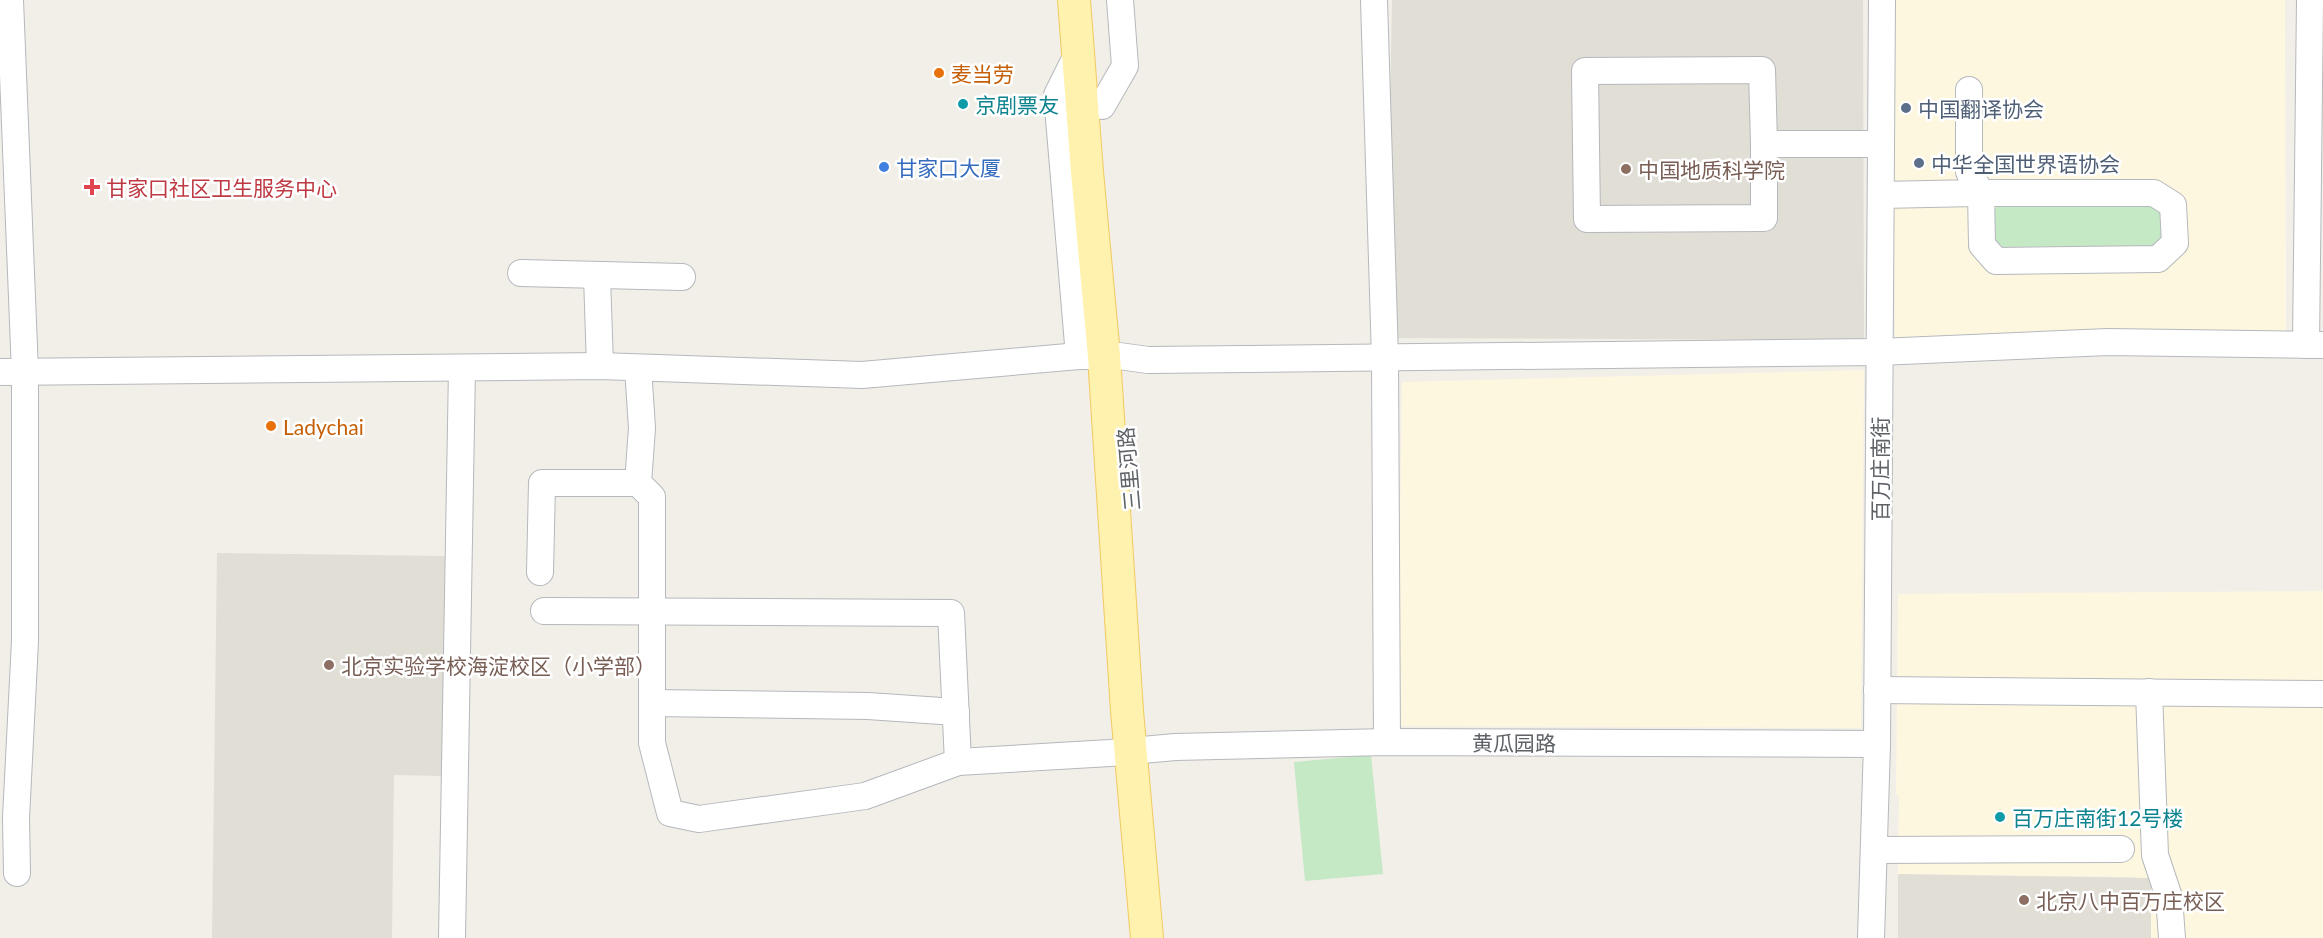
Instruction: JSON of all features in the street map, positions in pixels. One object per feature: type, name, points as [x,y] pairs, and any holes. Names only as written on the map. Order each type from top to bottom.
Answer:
[{"type":"main road","name":"三里河路","points":[[1074,0],[1101,356],[1141,750],[1167,938]]},
{"type":"main road","name":"三里河路","points":[[1096,0],[1102,106],[1101,356]]},
{"type":"main road","name":"三里河路","points":[[1141,750],[1147,938]]},
{"type":"street","points":[[10,0],[12,372],[25,641],[16,818],[17,873]]},
{"type":"street","points":[[1102,106],[1125,66],[1120,0]]},
{"type":"street","points":[[1374,0],[1385,358],[1387,742]]},
{"type":"street","name":"百万庄南街","points":[[1871,938],[1878,690],[1882,0]]},
{"type":"street","points":[[12,372],[600,366],[862,375],[1101,356],[1148,360],[1880,352],[2108,342],[2315,345],[2310,0]]},
{"type":"street","points":[[1761,70],[1764,144],[1764,218],[1587,219],[1585,71],[1761,70]]},
{"type":"street","points":[[1881,195],[1981,193],[2154,193],[2173,205],[2175,243],[2158,259],[1996,261],[1982,244],[1981,193],[1969,172],[1969,90]]},
{"type":"street","points":[[1764,144],[1881,144]]},
{"type":"street","points":[[521,273],[682,277]]},
{"type":"street","points":[[597,276],[600,366]]},
{"type":"street","points":[[452,938],[462,368]]},
{"type":"street","points":[[638,368],[642,428],[638,483]]},
{"type":"street","points":[[540,572],[542,483],[638,483],[652,497],[652,703],[868,706],[956,712]]},
{"type":"street","points":[[544,611],[951,613],[958,762]]},
{"type":"street","points":[[1878,690],[2323,694]]},
{"type":"street","points":[[2149,692],[2155,855],[2169,897],[2172,938]]},
{"type":"street","name":"黄瓜园路","points":[[652,703],[652,743],[670,813],[699,819],[865,796],[958,762],[1141,750],[1387,742],[1877,744]]},
{"type":"street","points":[[1874,850],[2121,849]]},
{"type":"shaded area","name":"中国地质科学院","points":[[1392,0],[1863,0],[1864,340],[1386,338]]},
{"type":"shaded area","points":[[1892,0],[2285,0],[2286,332],[1895,339]]},
{"type":"shaded area","points":[[1864,370],[1861,728],[1397,726],[1402,382]]},
{"type":"shaded area","name":"北京实验学校海淀校区（小学部）","points":[[217,553],[445,556],[442,776],[394,775],[392,938],[212,938]]},
{"type":"shaded area","points":[[2323,591],[2323,938],[2140,938],[2136,877],[1898,874],[1899,796],[1896,794],[1898,594]]},
{"type":"shaded area","name":"北京八中百万庄校区","points":[[1898,874],[2151,878],[2151,938],[1898,938]]},
{"type":"green space","points":[[1998,205],[2158,205],[2167,226],[2160,246],[2003,247],[1993,238],[1991,215]]},
{"type":"green space","points":[[1371,755],[1383,874],[1305,881],[1294,762]]},
{"type":"place","name":"麦当劳","points":[[939,73]]},
{"type":"place","name":"京剧票友","points":[[963,104]]},
{"type":"place","name":"中国翻译协会","points":[[1906,108]]},
{"type":"place","name":"中华全国世界语协会","points":[[1919,163]]},
{"type":"place","name":"甘家口大厦","points":[[884,167]]},
{"type":"place","name":"中国地质科学院","points":[[1626,169]]},
{"type":"place","name":"甘家口社区卫生服务中心","points":[[92,187]]},
{"type":"place","name":"Ladychai","points":[[271,426]]},
{"type":"place","name":"北京实验学校海淀校区（小学部）","points":[[329,665]]},
{"type":"place","name":"百万庄南街12号楼","points":[[2000,817]]},
{"type":"place","name":"北京八中百万庄校区","points":[[2024,900]]}]
